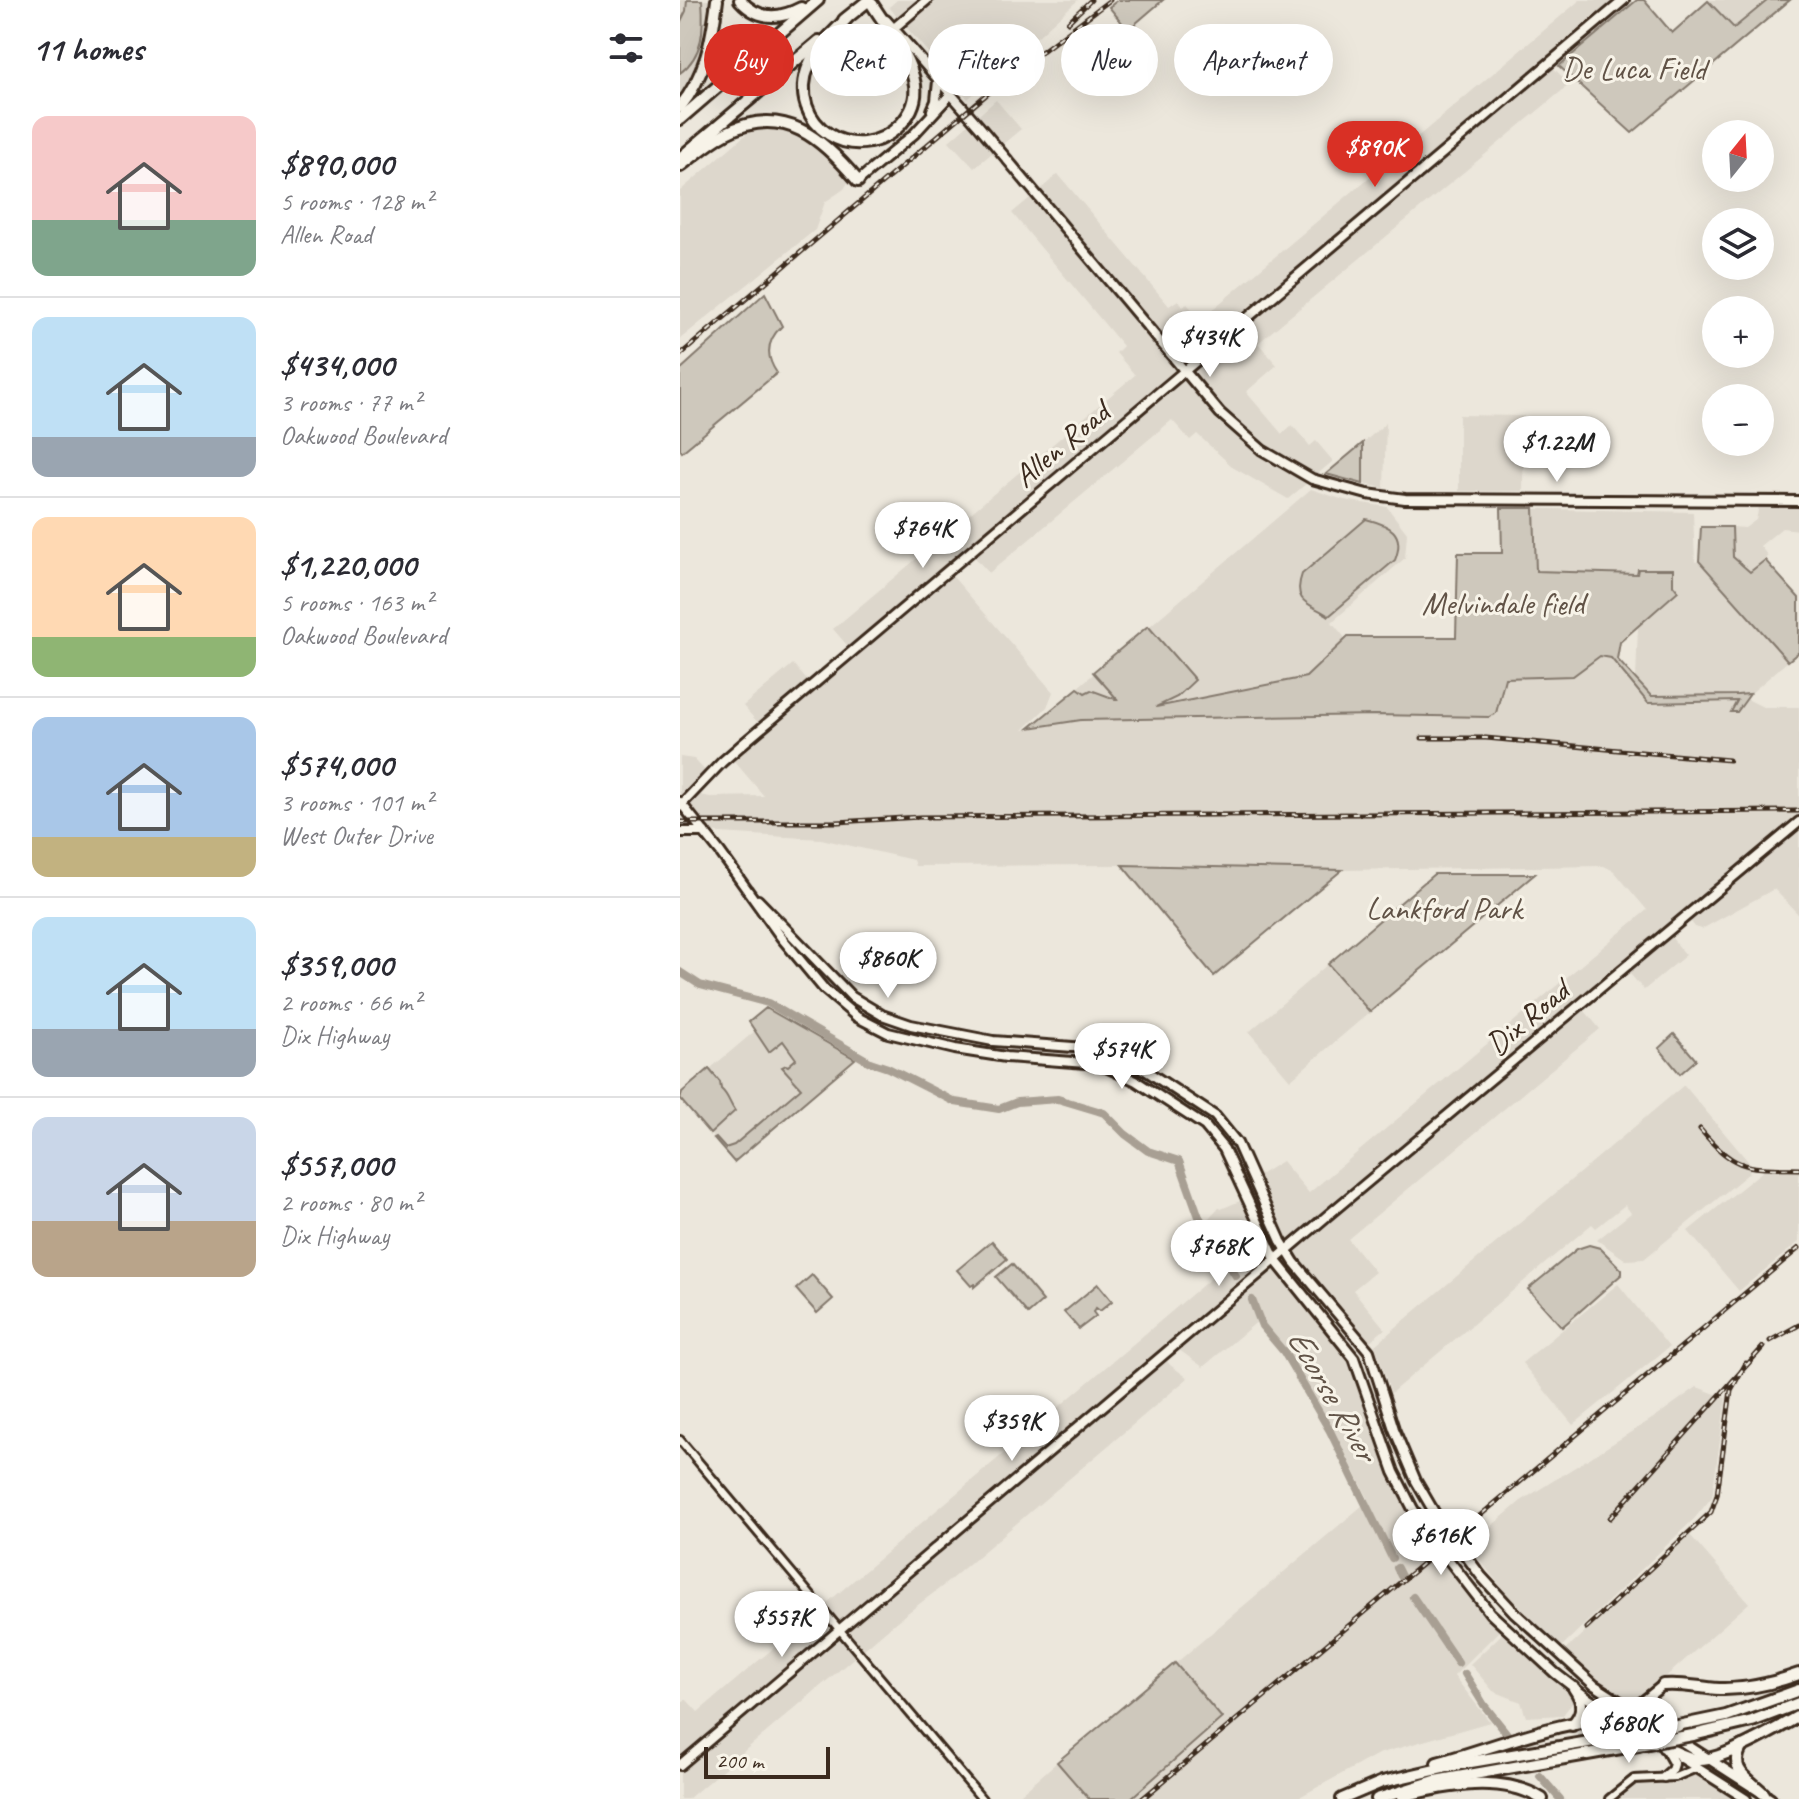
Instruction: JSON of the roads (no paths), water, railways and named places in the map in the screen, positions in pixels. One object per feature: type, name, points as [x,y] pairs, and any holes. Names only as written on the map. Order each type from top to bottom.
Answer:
[{"type":"highway","points":[[680,107],[705,62],[717,0]]},
{"type":"highway","points":[[740,0],[752,11],[768,17],[781,17],[814,3]]},
{"type":"highway","points":[[680,119],[814,3]]},
{"type":"highway","points":[[680,158],[847,18],[868,3],[908,64],[915,95],[908,116],[891,133],[867,143],[852,144],[828,135],[806,103],[804,78],[808,66],[818,48],[847,18]]},
{"type":"highway","points":[[680,166],[726,133],[746,126],[773,123],[817,138],[858,181]]},
{"type":"highway","points":[[1663,1685],[1682,1683],[1731,1688],[1761,1685],[1799,1674]]},
{"type":"highway","points":[[1572,1725],[1582,1708],[1574,1688]]},
{"type":"highway","points":[[1342,1799],[1392,1780],[1465,1763],[1678,1726],[1739,1712],[1799,1690]]},
{"type":"highway","points":[[1377,1799],[1435,1781],[1693,1735],[1752,1721],[1799,1703]]},
{"type":"highway","points":[[1664,1747],[1690,1758],[1708,1759],[1744,1745],[1799,1716]]},
{"type":"highway","points":[[1392,1780],[1412,1769],[1572,1725],[1631,1717],[1649,1721]]},
{"type":"highway","points":[[1744,1745],[1736,1757],[1737,1768],[1767,1797]]},
{"type":"highway","points":[[1393,1799],[1430,1790],[1475,1785],[1511,1786],[1542,1799]]},
{"type":"main road","points":[[899,24],[927,0]]},
{"type":"main road","name":"Allen Road","points":[[681,804],[729,755],[1624,0]]},
{"type":"main road","points":[[868,3],[890,24]]},
{"type":"main road","points":[[912,49],[928,68]]},
{"type":"main road","points":[[922,125],[936,96]]},
{"type":"main road","points":[[858,181],[922,125],[949,96]]},
{"type":"main road","points":[[953,96],[1220,413],[1262,450],[1312,479],[1362,493],[1400,499],[1799,501]]},
{"type":"main road","points":[[681,804],[824,989],[844,1008],[872,1026],[902,1037],[976,1053],[1106,1067],[1136,1081],[1205,1126],[1221,1144],[1276,1261],[1354,1358],[1407,1498],[1438,1546],[1490,1613],[1574,1688],[1746,1799]]},
{"type":"main road","name":"Dix Road","points":[[680,1765],[1799,822]]},
{"type":"main road","points":[[680,832],[704,832]]},
{"type":"main road","points":[[749,892],[852,997],[882,1015],[911,1025],[977,1038],[1086,1048],[1106,1053],[1145,1070],[1215,1116],[1237,1143],[1287,1251],[1369,1351],[1405,1459],[1426,1499],[1481,1576],[1504,1603],[1565,1660],[1622,1705],[1767,1797]]},
{"type":"main road","points":[[1265,1239],[1278,1234]]},
{"type":"main road","points":[[1290,1280],[1301,1271]]},
{"type":"main road","points":[[1314,1308],[1325,1299]]},
{"type":"main road","points":[[1391,1460],[1399,1462],[1405,1459]]},
{"type":"main road","points":[[1536,1655],[1546,1656],[1551,1647]]},
{"type":"main road","points":[[1552,1670],[1556,1661],[1565,1660]]},
{"type":"main road","points":[[1622,1705],[1637,1706],[1663,1685]]},
{"type":"main road","points":[[1664,1747],[1674,1764],[1664,1777]]},
{"type":"main road","points":[[1697,1768],[1703,1766],[1724,1770]]},
{"type":"street","points":[[680,1440],[982,1799]]},
{"type":"street","points":[[1609,1799],[1634,1779],[1675,1777],[1697,1768]]},
{"type":"waterway","name":"Ecorse River","points":[[680,972],[700,985],[768,1003],[870,1062],[955,1102],[999,1109],[1017,1102],[1058,1099],[1104,1113],[1148,1151],[1179,1161],[1199,1217],[1236,1276]]},
{"type":"waterway","name":"Ecorse River","points":[[1252,1300],[1262,1326],[1284,1352],[1330,1431],[1392,1558]]},
{"type":"waterway","name":"Ecorse River","points":[[1397,1568],[1401,1576]]},
{"type":"waterway","name":"Ecorse River","points":[[1413,1597],[1458,1663]]},
{"type":"waterway","name":"Ecorse River","points":[[1465,1674],[1508,1735]]},
{"type":"waterway","name":"Ecorse River","points":[[1540,1776],[1560,1799]]},
{"type":"railway","points":[[1068,22],[1091,0]]},
{"type":"railway","points":[[680,355],[1000,83],[1110,0]]},
{"type":"railway","points":[[1422,738],[1486,738],[1729,760]]},
{"type":"railway","points":[[680,822],[837,822],[920,817],[1799,811]]},
{"type":"railway","points":[[1700,1129],[1733,1160],[1754,1167],[1799,1169]]},
{"type":"railway","points":[[1142,1799],[1799,1248]]},
{"type":"railway","points":[[1770,1341],[1799,1325]]},
{"type":"railway","points":[[1610,1518],[1763,1347]]},
{"type":"railway","points":[[1586,1628],[1711,1512],[1717,1495],[1731,1390],[1746,1363]]},
{"type":"park label","name":"De Luca Field","points":[[1634,68]]},
{"type":"park label","name":"Melvindale field","points":[[1503,603]]},
{"type":"park label","name":"Lankford Park","points":[[1444,908]]}]
